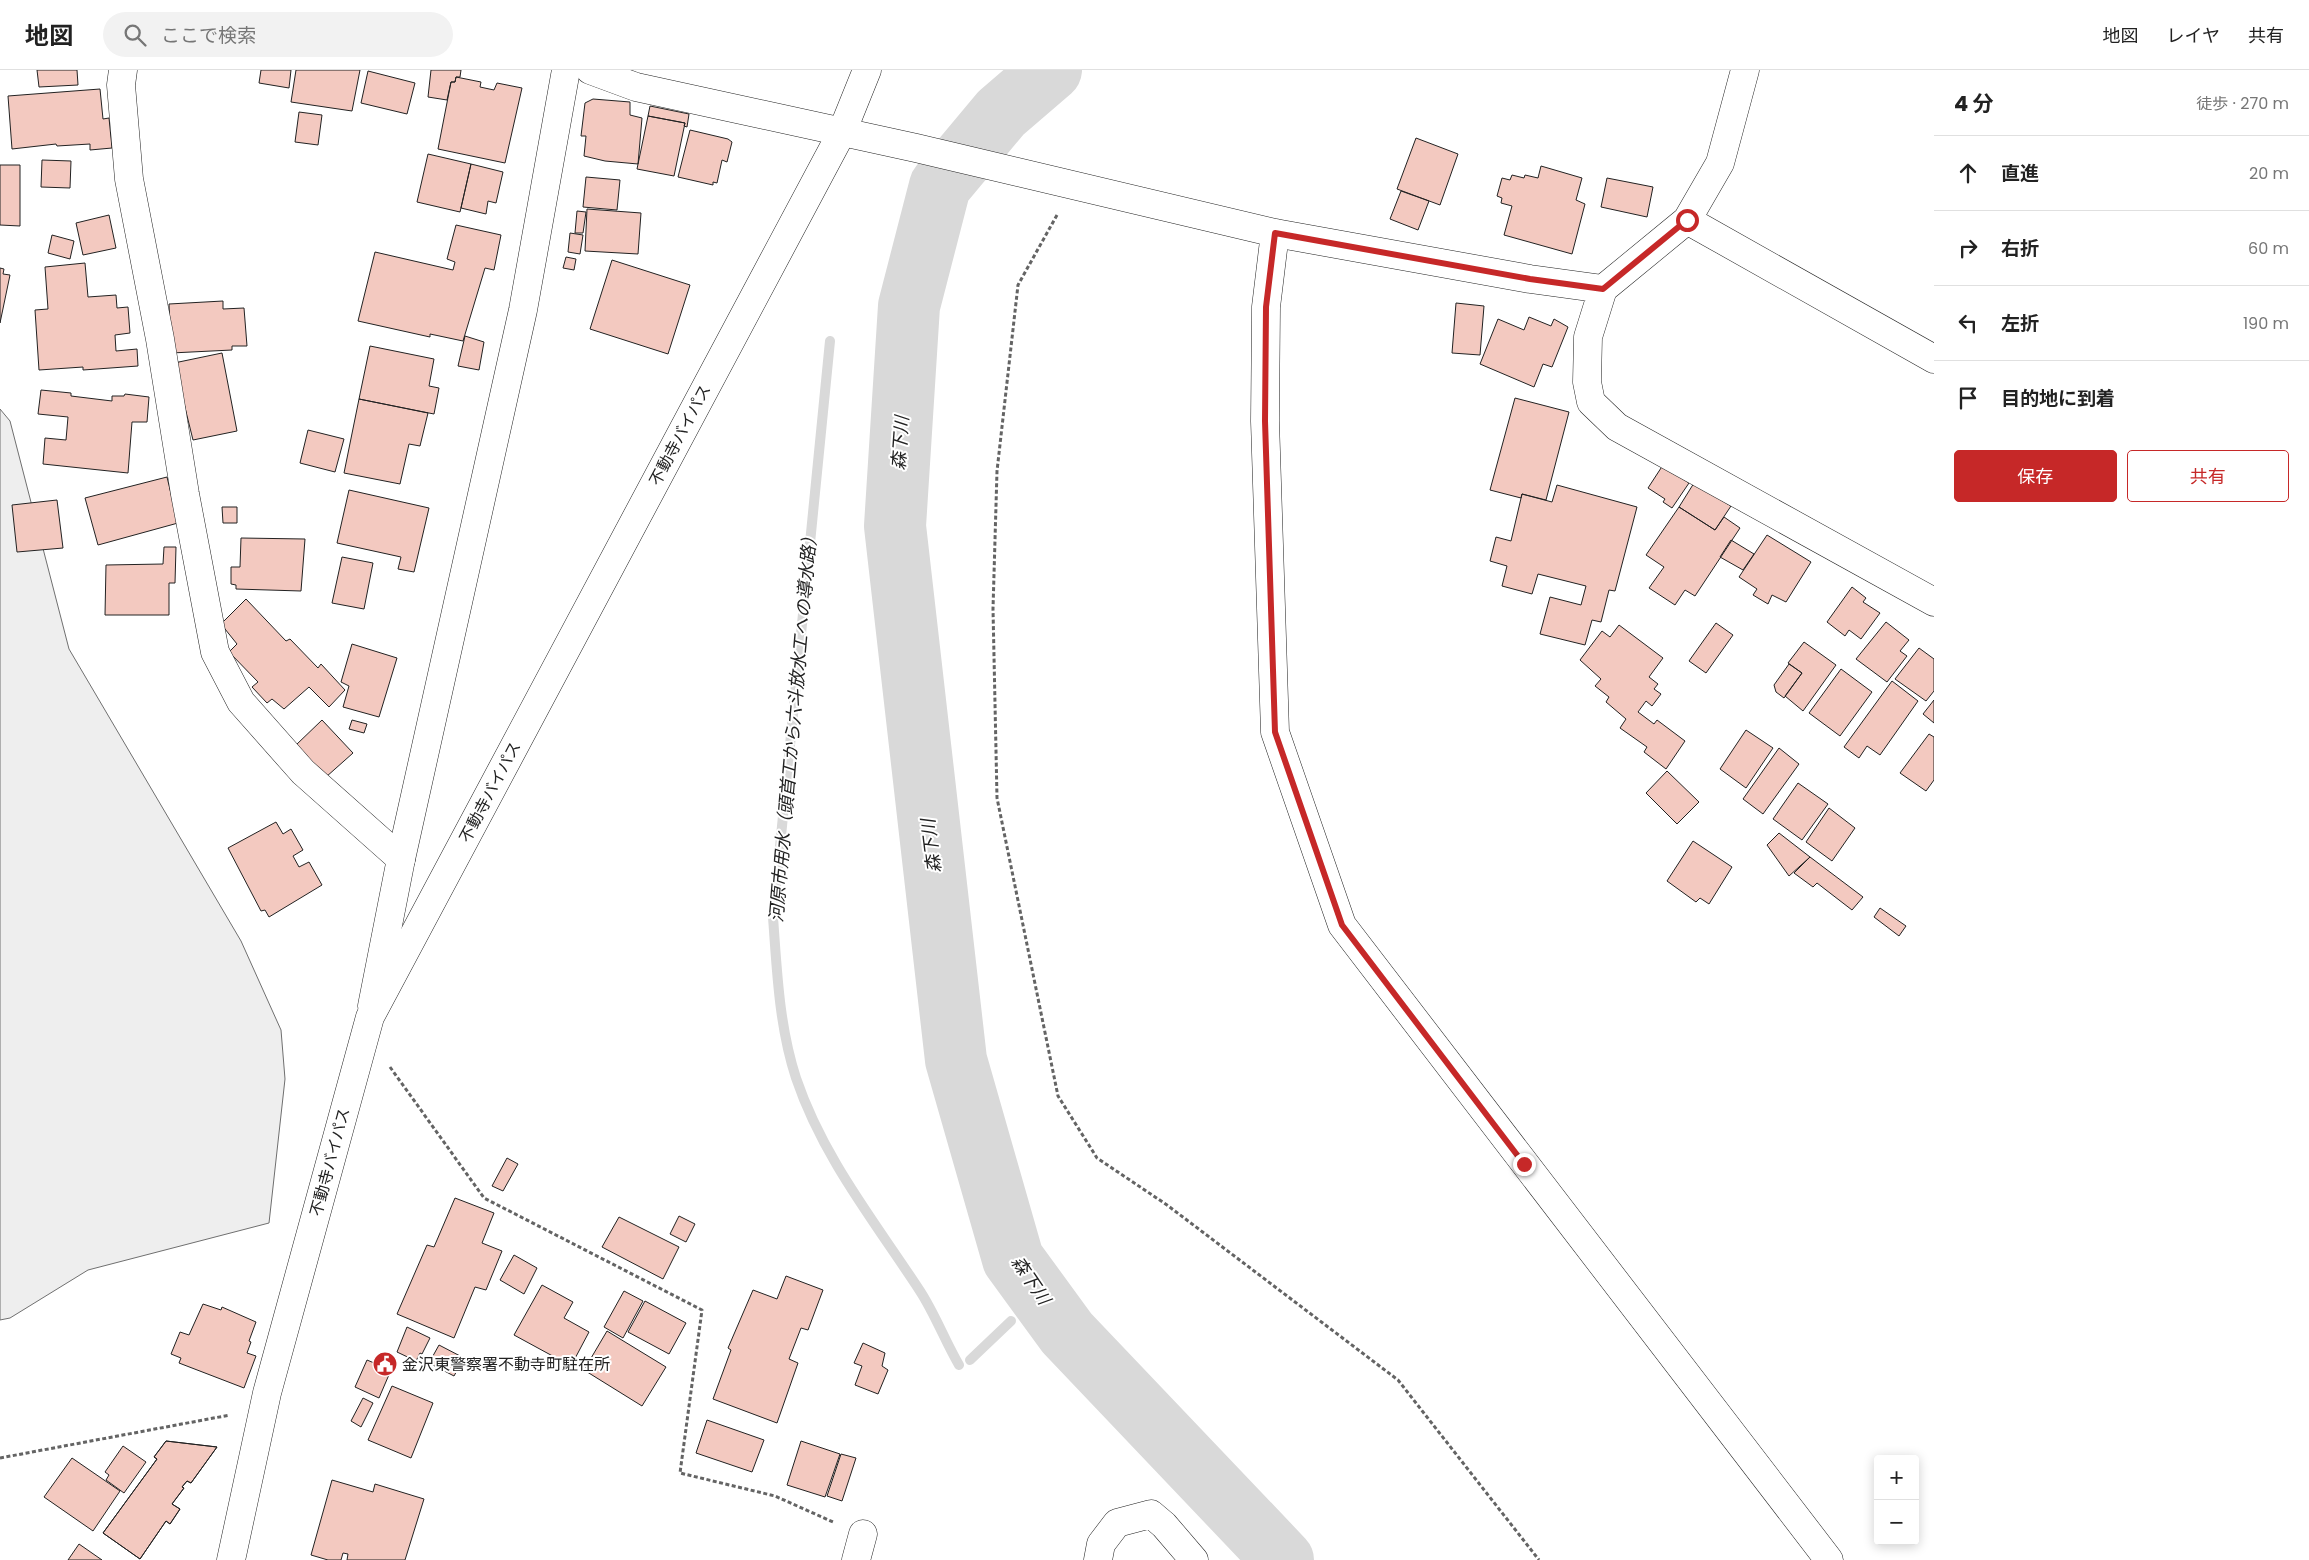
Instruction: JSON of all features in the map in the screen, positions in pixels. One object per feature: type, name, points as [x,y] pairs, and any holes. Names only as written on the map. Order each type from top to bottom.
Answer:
[{"type":"main road","points":[[123,70],[121,85],[129,179],[160,339],[185,494],[215,652],[241,702],[303,772],[401,859]]},
{"type":"main road","points":[[370,1017],[401,859],[523,310],[566,70]]},
{"type":"main road","points":[[590,70],[636,87],[916,148],[1275,233],[1530,279],[1603,289]]},
{"type":"main road","name":"不動寺バイパス","points":[[232,1560],[267,1393],[370,1017],[842,132],[867,70]]},
{"type":"main road","points":[[1745,70],[1720,163],[1687,220],[1603,289],[1588,337],[1587,382],[1591,402],[1618,427],[1934,602]]},
{"type":"main road","points":[[1687,220],[1934,359]]},
{"type":"main road","points":[[1275,233],[1266,307],[1265,421],[1275,732],[1342,925],[1829,1560]]},
{"type":"main road","points":[[1098,1560],[1101,1544],[1117,1523],[1151,1514],[1164,1525],[1194,1560]]},
{"type":"main road","points":[[856,1560],[863,1534]]},
{"type":"path","points":[[1074,185],[1018,284],[997,471],[993,609],[997,798],[1058,1096],[1097,1158],[1166,1205],[1398,1380],[1539,1560]]},
{"type":"path","points":[[370,1017],[390,1066],[484,1198],[702,1310],[680,1473],[775,1496],[863,1534]]},
{"type":"path","points":[[0,1458],[241,1413],[267,1393]]},
{"type":"shaded area","points":[[0,409],[10,421],[69,649],[241,941],[281,1030],[285,1079],[269,1223],[88,1270],[10,1318],[0,1320]]},
{"type":"building","points":[[37,70],[77,70],[78,85],[39,87]]},
{"type":"building","points":[[261,70],[291,70],[289,88],[259,83]]},
{"type":"building","points":[[296,70],[360,70],[352,111],[291,102]]},
{"type":"building","points":[[431,70],[461,70],[460,77],[456,77],[455,82],[451,82],[447,100],[428,97]]},
{"type":"building","points":[[368,71],[415,83],[407,114],[361,103]]},
{"type":"building","points":[[456,77],[481,82],[480,87],[494,90],[497,83],[522,88],[505,163],[438,149],[451,82],[455,82]]},
{"type":"building","points":[[100,89],[103,119],[109,118],[112,148],[90,150],[90,144],[57,146],[56,144],[12,149],[8,96]]},
{"type":"building","points":[[593,99],[630,102],[630,115],[642,118],[638,164],[605,161],[584,156],[586,136],[581,136],[585,103]]},
{"type":"building","points":[[650,106],[689,114],[687,127],[684,126],[685,123],[648,116]]},
{"type":"building","points":[[299,112],[322,115],[318,145],[295,142]]},
{"type":"building","points":[[648,116],[685,123],[674,176],[637,169]]},
{"type":"building","points":[[690,130],[728,139],[732,142],[727,162],[722,160],[717,183],[713,182],[713,185],[678,177]]},
{"type":"building","points":[[1416,138],[1458,154],[1440,205],[1397,189]]},
{"type":"building","points":[[428,154],[471,164],[460,212],[417,202]]},
{"type":"building","points":[[42,160],[71,161],[70,188],[41,187]]},
{"type":"building","points":[[471,164],[503,172],[496,203],[488,201],[486,214],[461,208]]},
{"type":"building","points":[[0,165],[20,165],[20,226],[0,225]]},
{"type":"building","points":[[1541,166],[1582,178],[1576,200],[1585,204],[1572,254],[1504,235],[1512,206],[1501,203],[1502,198],[1497,196],[1502,178],[1510,180],[1512,175],[1524,178],[1525,175],[1538,178]]},
{"type":"building","points":[[586,177],[620,180],[617,210],[583,207]]},
{"type":"building","points":[[1607,178],[1653,187],[1647,217],[1601,207]]},
{"type":"building","points":[[1401,191],[1429,201],[1418,230],[1390,219]]},
{"type":"building","points":[[587,209],[641,213],[638,254],[585,251]]},
{"type":"building","points":[[577,211],[586,212],[583,233],[575,233]]},
{"type":"building","points":[[109,215],[116,248],[83,255],[76,223]]},
{"type":"building","points":[[456,225],[501,235],[494,270],[485,268],[463,341],[430,334],[430,337],[358,321],[375,252],[453,270],[455,262],[447,259]]},
{"type":"building","points":[[570,233],[583,235],[580,254],[568,252]]},
{"type":"building","points":[[52,235],[74,241],[70,259],[48,253]]},
{"type":"building","points":[[566,257],[576,259],[574,270],[563,268]]},
{"type":"building","points":[[612,260],[690,285],[668,354],[590,329]]},
{"type":"building","points":[[85,263],[88,297],[116,295],[117,308],[128,307],[130,333],[115,335],[116,351],[137,349],[138,366],[83,370],[83,367],[39,370],[35,310],[48,309],[45,267]]},
{"type":"building","points":[[0,268],[4,269],[3,274],[10,275],[0,323]]},
{"type":"building","points":[[223,301],[223,309],[244,308],[247,346],[232,346],[232,350],[171,353],[169,304]]},
{"type":"building","points":[[1456,303],[1484,306],[1480,355],[1452,353]]},
{"type":"building","points":[[1529,317],[1551,326],[1554,319],[1568,327],[1552,367],[1543,364],[1534,387],[1480,364],[1498,319],[1524,330]]},
{"type":"building","points":[[465,336],[484,342],[479,370],[458,366]]},
{"type":"building","points":[[370,346],[434,359],[429,386],[439,388],[434,414],[359,399]]},
{"type":"building","points":[[222,353],[237,431],[193,440],[174,363]]},
{"type":"building","points":[[41,390],[71,393],[71,396],[112,401],[112,396],[124,396],[125,394],[149,397],[147,422],[132,422],[128,473],[43,464],[45,438],[66,440],[68,417],[38,414]]},
{"type":"building","points":[[1515,398],[1569,412],[1546,500],[1522,494],[1521,498],[1490,490]]},
{"type":"building","points":[[359,399],[428,413],[420,446],[409,444],[400,484],[344,473]]},
{"type":"building","points":[[308,430],[344,439],[335,472],[300,463]]},
{"type":"building","points":[[1663,465],[1689,483],[1672,508],[1663,502],[1665,499],[1648,488]]},
{"type":"building","points":[[167,477],[178,523],[98,545],[85,498]]},
{"type":"building","points":[[1694,483],[1731,506],[1715,530],[1679,507]]},
{"type":"building","points":[[1557,485],[1637,507],[1615,591],[1609,590],[1601,622],[1592,620],[1585,645],[1540,634],[1550,597],[1581,605],[1586,586],[1538,574],[1532,594],[1502,586],[1507,566],[1490,561],[1496,537],[1511,541],[1522,494],[1552,502]]},
{"type":"building","points":[[349,490],[429,508],[414,572],[398,569],[401,557],[337,543]]},
{"type":"building","points":[[57,500],[63,548],[17,552],[12,505]]},
{"type":"building","points":[[222,507],[237,507],[237,523],[223,523]]},
{"type":"building","points":[[1679,507],[1715,530],[1724,517],[1740,528],[1695,596],[1685,590],[1675,605],[1649,588],[1664,567],[1646,555]]},
{"type":"building","points":[[1767,535],[1811,562],[1786,602],[1772,595],[1768,604],[1753,595],[1757,589],[1739,577]]},
{"type":"building","points":[[241,538],[305,539],[301,591],[236,589],[236,585],[231,584],[231,567],[240,567]]},
{"type":"building","points":[[1731,540],[1754,554],[1743,570],[1720,557]]},
{"type":"building","points":[[164,547],[176,547],[175,583],[169,583],[169,615],[105,615],[106,565],[163,564]]},
{"type":"building","points":[[342,557],[373,563],[364,609],[332,603]]},
{"type":"building","points":[[1852,587],[1866,598],[1863,602],[1880,613],[1861,639],[1849,630],[1845,636],[1827,622]]},
{"type":"building","points":[[246,599],[286,641],[290,639],[318,668],[321,664],[345,690],[329,707],[309,687],[284,709],[272,699],[267,703],[252,687],[258,682],[229,652],[237,644],[221,624]]},
{"type":"building","points":[[1886,622],[1909,640],[1900,651],[1907,656],[1887,682],[1856,659]]},
{"type":"building","points":[[1716,623],[1733,635],[1706,673],[1689,661]]},
{"type":"building","points":[[1619,625],[1663,658],[1649,677],[1658,684],[1654,689],[1661,694],[1652,706],[1646,701],[1638,712],[1654,724],[1657,720],[1685,741],[1666,769],[1644,752],[1647,747],[1620,728],[1626,719],[1606,702],[1609,697],[1595,686],[1601,679],[1580,660],[1602,631],[1610,637]]},
{"type":"building","points":[[1804,642],[1836,665],[1803,711],[1785,696],[1802,673],[1788,663]]},
{"type":"building","points":[[352,644],[397,658],[379,717],[343,707],[349,686],[341,682]]},
{"type":"building","points":[[1919,648],[1934,659],[1934,691],[1926,701],[1895,679]]},
{"type":"building","points":[[1789,664],[1802,673],[1784,698],[1776,692],[1774,685]]},
{"type":"building","points":[[1841,669],[1872,692],[1840,736],[1809,713]]},
{"type":"building","points":[[1892,681],[1918,701],[1880,755],[1867,746],[1859,758],[1844,747]]},
{"type":"building","points":[[1934,700],[1934,723],[1923,714]]},
{"type":"building","points":[[322,720],[353,753],[326,777],[296,745]]},
{"type":"building","points":[[352,720],[367,724],[364,733],[349,729]]},
{"type":"building","points":[[1746,730],[1773,748],[1746,788],[1720,769]]},
{"type":"building","points":[[1929,734],[1934,737],[1934,780],[1926,791],[1900,773]]},
{"type":"building","points":[[1779,748],[1799,764],[1763,814],[1743,799]]},
{"type":"building","points":[[1667,771],[1699,802],[1677,824],[1646,793]]},
{"type":"building","points":[[1798,783],[1828,804],[1802,840],[1773,819]]},
{"type":"building","points":[[1829,808],[1855,828],[1832,861],[1806,842]]},
{"type":"building","points":[[276,822],[283,834],[291,829],[303,850],[293,856],[299,867],[309,862],[322,885],[269,917],[265,910],[261,911],[228,848]]},
{"type":"building","points":[[1779,833],[1810,857],[1789,876],[1767,845]]},
{"type":"building","points":[[1693,841],[1732,867],[1709,904],[1700,898],[1696,902],[1667,881]]},
{"type":"building","points":[[1810,857],[1863,897],[1852,910],[1817,883],[1813,887],[1794,873]]},
{"type":"building","points":[[1880,908],[1906,926],[1899,936],[1874,917]]},
{"type":"building","points":[[507,1158],[518,1164],[503,1191],[492,1186]]},
{"type":"building","points":[[455,1198],[494,1213],[482,1243],[502,1251],[486,1290],[475,1287],[454,1338],[397,1314],[427,1245],[434,1247]]},
{"type":"building","points":[[679,1216],[695,1224],[686,1242],[670,1234]]},
{"type":"building","points":[[619,1217],[679,1247],[663,1279],[602,1247]]},
{"type":"building","points":[[514,1255],[537,1268],[524,1294],[500,1280]]},
{"type":"building","points":[[786,1276],[823,1290],[808,1330],[801,1328],[789,1359],[798,1363],[777,1423],[713,1399],[731,1350],[728,1348],[753,1290],[777,1299]]},
{"type":"building","points":[[542,1285],[573,1302],[564,1318],[589,1332],[571,1366],[514,1335]]},
{"type":"building","points":[[624,1291],[643,1301],[623,1338],[604,1327]]},
{"type":"building","points":[[645,1301],[686,1323],[669,1354],[628,1332]]},
{"type":"building","points":[[203,1304],[221,1310],[222,1307],[256,1322],[247,1353],[256,1356],[244,1388],[179,1363],[181,1358],[171,1354],[180,1332],[189,1335]]},
{"type":"building","points":[[407,1327],[430,1338],[416,1361],[397,1352]]},
{"type":"building","points":[[607,1331],[666,1367],[642,1406],[584,1370]]},
{"type":"building","points":[[863,1343],[885,1353],[882,1366],[888,1370],[878,1394],[855,1385],[862,1366],[854,1363]]},
{"type":"building","points":[[439,1345],[464,1358],[454,1376],[429,1363]]},
{"type":"building","points":[[367,1360],[391,1370],[379,1398],[355,1387]]},
{"type":"building","points":[[392,1386],[433,1403],[411,1458],[368,1440]]},
{"type":"building","points":[[363,1398],[373,1403],[361,1427],[351,1421]]},
{"type":"building","points":[[707,1420],[764,1440],[752,1472],[696,1453]]},
{"type":"building","points":[[166,1441],[217,1447],[191,1483],[187,1481],[182,1487],[184,1488],[172,1504],[180,1509],[170,1524],[166,1521],[140,1559],[103,1533],[157,1459],[154,1457]]},
{"type":"building","points":[[166,1441],[217,1447],[191,1483],[187,1481],[182,1487],[184,1488],[172,1504],[180,1509],[170,1524],[166,1521],[140,1559],[103,1533],[157,1459],[154,1457]]},
{"type":"building","points":[[801,1441],[840,1454],[825,1497],[787,1485]]},
{"type":"building","points":[[123,1446],[146,1462],[124,1493],[106,1480],[109,1475],[105,1472]]},
{"type":"building","points":[[841,1454],[856,1458],[842,1501],[827,1496]]},
{"type":"building","points":[[72,1458],[120,1491],[93,1531],[44,1497]]},
{"type":"building","points":[[332,1480],[373,1492],[375,1484],[424,1499],[405,1560],[347,1560],[348,1554],[343,1553],[341,1560],[328,1560],[311,1555]]},
{"type":"building","points":[[79,1544],[102,1560],[68,1560]]},
{"type":"waterway","name":"森下川","points":[[1051,70],[1001,113],[940,186],[909,306],[895,526],[956,1060],[1013,1259],[1067,1333],[1283,1560]]},
{"type":"waterway","name":"河原市用水（頭首工から六斗放水工への導水路）","points":[[830,341],[773,917],[782,1018],[796,1078],[820,1135],[851,1189],[920,1291],[959,1365]]},
{"type":"waterway","points":[[970,1360],[1011,1321]]},
{"type":"place","name":"金沢東警察署不動寺町駐在所","points":[[385,1364]]},
{"type":"route","points":[[1524,1164],[1342,925],[1275,732],[1265,421],[1266,307],[1275,233],[1530,279],[1603,289],[1687,220]]}]
